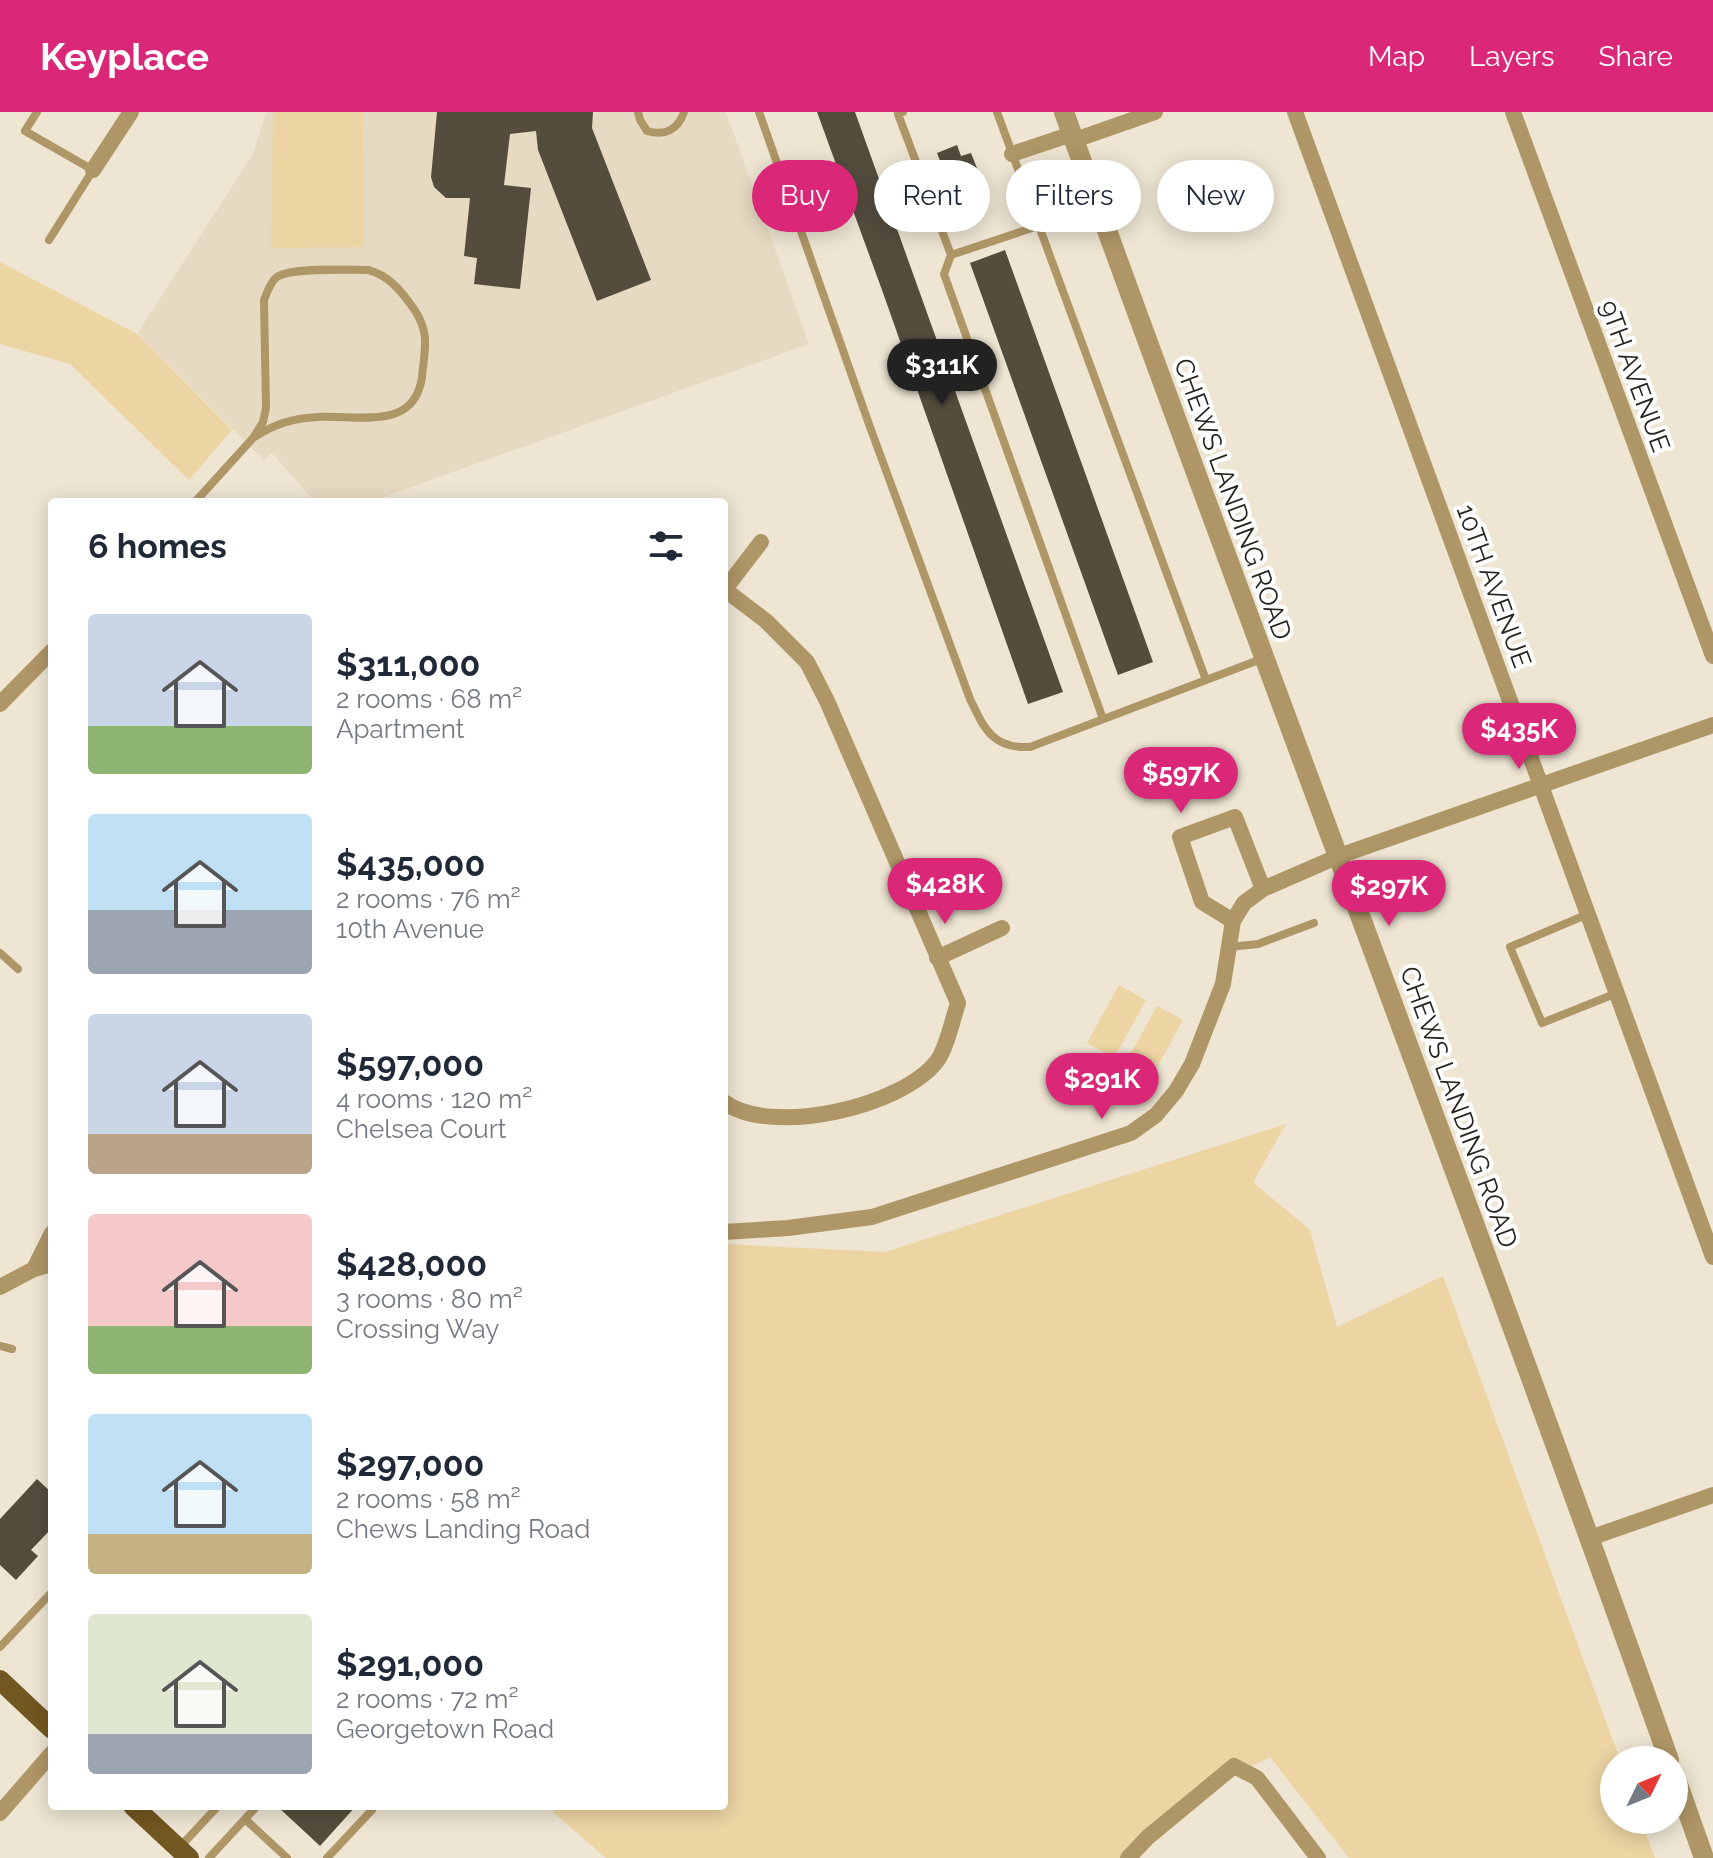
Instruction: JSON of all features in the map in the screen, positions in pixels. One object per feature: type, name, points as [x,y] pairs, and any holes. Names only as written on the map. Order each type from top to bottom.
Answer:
[{"type":"main road","points":[[0,1680],[48,1725]]},
{"type":"main road","points":[[137,1810],[184,1853]]},
{"type":"street","points":[[93,170],[131,112]]},
{"type":"street","name":"CHEWS LANDING ROAD","points":[[1064,112],[1664,1746]]},
{"type":"street","points":[[1012,154],[1155,112]]},
{"type":"street","name":"10TH AVENUE","points":[[1295,112],[1713,1257]]},
{"type":"street","name":"9TH AVENUE","points":[[1513,112],[1713,656]]},
{"type":"street","points":[[728,585],[761,542]]},
{"type":"street","points":[[728,591],[766,621],[807,662],[827,701],[958,1003],[939,1059],[913,1084],[884,1098],[820,1115],[765,1117],[735,1110],[728,1105]]},
{"type":"street","points":[[0,704],[48,655]]},
{"type":"street","points":[[728,1232],[872,1217],[1131,1133],[1156,1115],[1176,1091],[1192,1064],[1223,984],[1233,921],[1244,903],[1263,889],[1339,856],[1713,725]]},
{"type":"street","points":[[1233,921],[1202,902],[1180,837],[1235,817],[1263,889]]},
{"type":"street","points":[[937,958],[1002,928]]},
{"type":"street","points":[[34,1269],[48,1241]]},
{"type":"street","points":[[0,1287],[48,1265]]},
{"type":"street","points":[[1590,1538],[1713,1495]]},
{"type":"street","points":[[0,1813],[48,1758]]},
{"type":"street","points":[[1128,1858],[1167,1820],[1234,1766],[1257,1778],[1318,1858]]},
{"type":"street","points":[[1688,1813],[1704,1858]]},
{"type":"lane","points":[[37,112],[25,131],[93,170],[49,240]]},
{"type":"lane","points":[[638,112],[647,131],[656,133],[675,127],[684,112]]},
{"type":"lane","points":[[759,112],[875,442],[970,699],[991,737],[1013,748],[1030,747],[1264,658]]},
{"type":"lane","points":[[997,112],[1014,160]]},
{"type":"lane","points":[[897,113],[951,255],[944,274],[1103,719]]},
{"type":"lane","points":[[951,255],[1020,232]]},
{"type":"lane","points":[[1040,232],[1206,680]]},
{"type":"lane","points":[[199,498],[253,438],[263,422],[266,408],[264,300],[276,277],[297,271],[368,270],[389,278],[414,309],[427,341],[420,388],[412,402],[392,415],[376,418],[317,417],[291,421],[267,429],[253,438]]},
{"type":"lane","points":[[1588,914],[1510,947],[1542,1023],[1617,993]]},
{"type":"lane","points":[[1229,947],[1258,944],[1314,923]]},
{"type":"lane","points":[[0,953],[18,969]]},
{"type":"lane","points":[[0,1346],[12,1349]]},
{"type":"lane","points":[[0,1647],[48,1596]]},
{"type":"lane","points":[[184,1853],[215,1810]]},
{"type":"lane","points":[[209,1858],[253,1810]]},
{"type":"lane","points":[[327,1858],[372,1810]]},
{"type":"lane","points":[[245,1819],[287,1858]]},
{"type":"shaded area","points":[[266,112],[726,112],[752,185],[752,232],[769,232],[809,344],[381,498],[311,498],[272,453],[264,460],[137,334],[253,154]]},
{"type":"shaded area","points":[[273,112],[363,112],[364,247],[271,248]]},
{"type":"shaded area","points":[[0,262],[137,334],[232,430],[189,480],[70,364],[0,344]]},
{"type":"shaded area","points":[[1119,985],[1146,1000],[1114,1058],[1087,1043]]},
{"type":"shaded area","points":[[1157,1006],[1183,1020],[1151,1078],[1125,1064]]},
{"type":"shaded area","points":[[1286,1124],[1253,1182],[1310,1230],[1337,1327],[1443,1276],[1615,1746],[1600,1746],[1600,1834],[1646,1834],[1655,1858],[1349,1858],[1270,1757],[1183,1801],[1125,1858],[606,1858],[554,1810],[728,1810],[728,1244],[885,1252]]},
{"type":"building","points":[[437,112],[593,112],[592,128],[651,280],[597,301],[538,150],[536,131],[510,134],[504,185],[531,188],[520,289],[474,284],[477,258],[464,256],[470,198],[446,198],[434,187],[431,177]]},
{"type":"building","points":[[817,112],[855,112],[874,165],[874,232],[898,232],[1063,692],[1028,704],[858,224],[858,160],[835,160]]},
{"type":"building","points":[[957,145],[961,156],[971,153],[974,160],[940,160],[937,153]]},
{"type":"building","points":[[1005,250],[1153,662],[1118,675],[970,263]]},
{"type":"building","points":[[37,1479],[48,1489],[48,1532],[31,1550],[38,1556],[16,1580],[0,1565],[0,1519]]},
{"type":"building","points":[[281,1810],[352,1810],[320,1846]]}]
